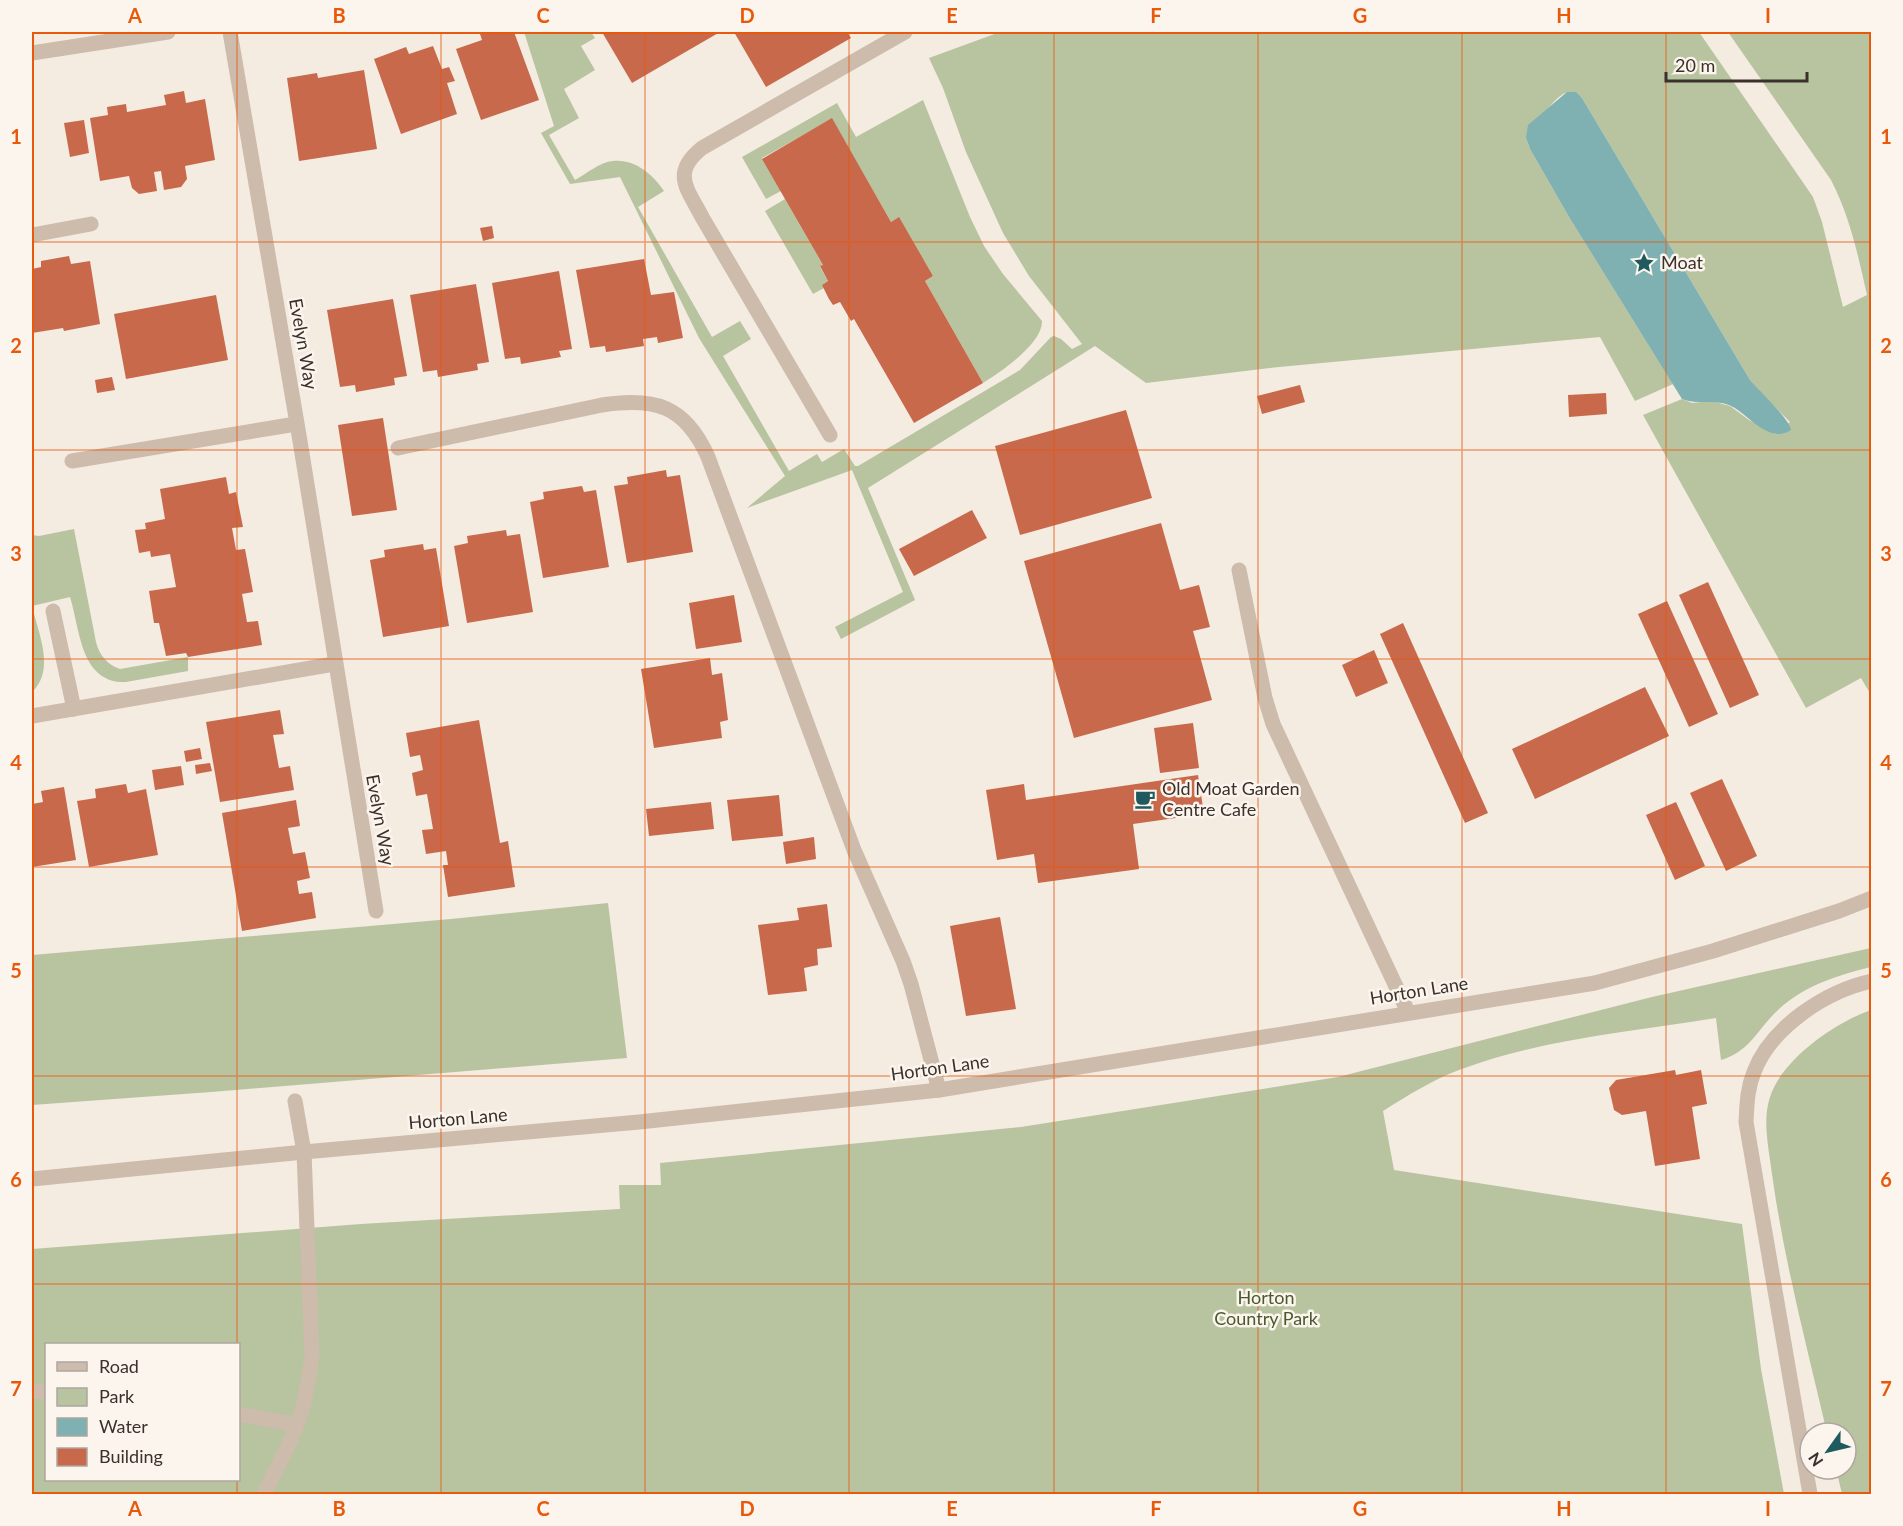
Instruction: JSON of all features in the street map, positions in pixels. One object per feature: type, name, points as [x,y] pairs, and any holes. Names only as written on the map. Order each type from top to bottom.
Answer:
[{"type":"street","points":[[32,53],[168,32]]},
{"type":"street","name":"Evelyn Way","points":[[230,32],[376,911]]},
{"type":"street","points":[[830,435],[687,190],[684,180],[686,162],[702,148],[898,33]]},
{"type":"street","points":[[32,235],[91,224]]},
{"type":"street","points":[[398,447],[630,401],[656,404],[673,412],[688,424],[708,456],[855,850],[903,960],[939,1090]]},
{"type":"street","points":[[72,461],[296,424]]},
{"type":"street","points":[[1239,570],[1265,698],[1273,724],[1408,1012]]},
{"type":"street","points":[[53,611],[74,709]]},
{"type":"street","points":[[32,716],[334,664]]},
{"type":"street","name":"Horton Lane","points":[[32,1179],[639,1122],[939,1090],[1595,983],[1713,951],[1839,911],[1872,898]]},
{"type":"street","name":"Horton Lane","points":[[1839,911],[1872,907]]},
{"type":"street","points":[[1810,1494],[1746,1122],[1747,1097],[1754,1071],[1770,1045],[1785,1028],[1808,1009],[1836,993],[1872,981]]},
{"type":"street","points":[[264,1494],[297,1425],[312,1358],[304,1152],[295,1101]]},
{"type":"street","points":[[240,1414],[297,1425]]},
{"type":"green space","points":[[524,32],[591,32],[595,38],[581,46],[595,70],[564,89],[579,118],[549,135],[575,180],[603,164],[621,161],[643,169],[664,191],[638,207],[712,337],[740,321],[751,339],[723,356],[789,471],[817,454],[822,462],[844,449],[855,466],[858,466],[1020,370],[1051,337],[1061,339],[1072,349],[1082,344],[1029,276],[1003,233],[966,152],[943,88],[929,58],[1000,32],[1699,32],[1813,197],[1822,222],[1843,307],[1867,295],[1853,236],[1838,194],[1831,180],[1728,32],[1871,32],[1871,695],[1861,678],[1806,708],[1643,415],[1682,399],[1692,403],[1711,401],[1730,406],[1749,420],[1775,434],[1790,422],[1750,380],[1582,98],[1574,93],[1565,93],[1560,96],[1526,138],[1569,217],[1673,384],[1635,401],[1600,337],[1279,367],[1146,383],[1095,346],[868,488],[915,600],[841,639],[835,627],[903,592],[852,470],[747,508],[785,476],[699,338],[620,177],[570,184],[541,133],[554,126]]},
{"type":"green space","points":[[923,100],[984,246],[1003,274],[1042,321],[1036,338],[1029,347],[983,383],[925,281],[933,276],[898,218],[891,222],[832,119],[762,158],[781,191],[766,199],[742,157],[837,103],[856,137]]},
{"type":"green space","points":[[785,199],[823,265],[820,267],[828,281],[822,285],[824,288],[813,294],[765,211]]},
{"type":"green space","points":[[74,529],[96,642],[105,659],[120,669],[188,657],[188,671],[126,682],[111,680],[99,674],[84,652],[70,597],[32,606],[32,535],[39,536]]},
{"type":"green space","points":[[32,606],[41,639],[44,662],[39,683],[32,692]]},
{"type":"green space","points":[[608,903],[627,1058],[32,1105],[32,955],[451,919]]},
{"type":"green space","name":"Horton Country Park","points":[[1871,948],[1871,967],[1835,977],[1800,993],[1779,1009],[1740,1051],[1721,1060],[1716,1018],[1619,1032],[1490,1059],[1439,1079],[1383,1111],[1394,1170],[1742,1224],[1761,1369],[1784,1494],[32,1494],[32,1249],[361,1224],[620,1209],[619,1185],[661,1185],[660,1163],[1021,1127],[1338,1077],[1652,997]]},
{"type":"green space","points":[[1871,1010],[1871,1494],[1842,1494],[1839,1481],[1858,1481],[1858,1421],[1824,1421],[1783,1239],[1766,1125],[1770,1097],[1786,1069],[1812,1044],[1842,1023]]},
{"type":"water","points":[[1567,92],[1576,92],[1582,98],[1750,380],[1780,412],[1791,430],[1783,434],[1774,434],[1758,426],[1729,405],[1682,399],[1569,217],[1530,149],[1526,138],[1528,125]]},
{"type":"building","points":[[514,32],[539,100],[481,120],[456,49],[482,40],[480,34]]},
{"type":"building","points":[[602,32],[720,32],[632,83]]},
{"type":"building","points":[[734,32],[847,32],[851,38],[766,87]]},
{"type":"building","points":[[433,46],[442,69],[449,67],[455,81],[447,83],[457,114],[401,134],[374,59],[406,47],[409,54]]},
{"type":"building","points":[[364,70],[377,149],[299,161],[287,78],[317,73],[318,78]]},
{"type":"building","points":[[184,91],[186,103],[205,99],[215,160],[185,166],[187,179],[181,187],[164,190],[161,171],[154,172],[157,191],[139,194],[132,188],[129,176],[100,181],[90,118],[108,115],[107,107],[126,104],[127,112],[166,105],[164,95]]},
{"type":"building","points":[[832,118],[891,222],[899,217],[933,276],[925,281],[983,383],[914,423],[854,319],[851,321],[840,302],[833,305],[829,299],[822,285],[828,281],[820,266],[823,265],[762,159]]},
{"type":"building","points":[[84,120],[89,153],[70,157],[64,123]]},
{"type":"building","points":[[492,226],[494,238],[483,241],[480,228]]},
{"type":"building","points":[[69,256],[71,264],[90,261],[100,324],[64,331],[63,328],[32,333],[32,269],[41,267],[41,261]]},
{"type":"building","points":[[644,259],[651,295],[674,292],[683,338],[658,343],[657,337],[643,339],[644,346],[606,352],[605,346],[590,348],[576,270]]},
{"type":"building","points":[[559,271],[572,349],[559,351],[561,357],[521,364],[520,357],[505,359],[492,283]]},
{"type":"building","points":[[476,284],[489,362],[477,364],[478,370],[438,377],[437,370],[423,372],[410,295]]},
{"type":"building","points":[[216,295],[228,360],[126,379],[114,314]]},
{"type":"building","points":[[393,299],[407,376],[394,378],[395,385],[356,392],[355,385],[340,387],[327,310]]},
{"type":"building","points":[[112,377],[115,390],[97,393],[95,380]]},
{"type":"building","points":[[1300,385],[1305,402],[1262,414],[1257,396]]},
{"type":"building","points":[[1606,393],[1607,414],[1569,417],[1568,395]]},
{"type":"building","points":[[1126,410],[1152,498],[1020,535],[995,446]]},
{"type":"building","points":[[383,418],[397,510],[352,516],[338,425]]},
{"type":"building","points":[[666,470],[667,477],[680,475],[693,552],[627,563],[614,486],[628,484],[627,477]]},
{"type":"building","points":[[226,477],[229,494],[236,492],[243,527],[232,528],[236,550],[245,549],[253,592],[242,594],[247,622],[258,621],[262,645],[188,657],[186,653],[166,656],[159,623],[154,623],[149,591],[176,587],[170,554],[151,557],[150,551],[139,553],[135,530],[146,529],[145,523],[165,519],[160,489]]},
{"type":"building","points":[[582,486],[584,492],[596,490],[609,567],[543,578],[530,502],[544,499],[543,492]]},
{"type":"building","points":[[972,510],[987,538],[914,576],[899,549]]},
{"type":"building","points":[[1161,523],[1180,590],[1199,585],[1210,627],[1193,631],[1212,700],[1074,738],[1024,561]]},
{"type":"building","points":[[506,530],[507,536],[520,534],[533,612],[467,623],[454,546],[468,543],[467,536]]},
{"type":"building","points":[[423,544],[424,550],[436,548],[449,626],[383,637],[370,560],[385,557],[384,550]]},
{"type":"building","points":[[1708,582],[1759,695],[1730,708],[1679,595]]},
{"type":"building","points":[[734,595],[742,642],[696,649],[689,603]]},
{"type":"building","points":[[1667,601],[1718,714],[1689,727],[1638,614]]},
{"type":"building","points":[[1403,623],[1488,813],[1465,823],[1380,634]]},
{"type":"building","points":[[1374,650],[1388,683],[1356,697],[1342,665]]},
{"type":"building","points":[[710,658],[712,675],[722,673],[728,720],[720,722],[722,738],[654,748],[641,669]]},
{"type":"building","points":[[1645,687],[1669,736],[1535,799],[1512,749]]},
{"type":"building","points":[[280,710],[284,734],[273,735],[279,768],[290,766],[294,790],[220,802],[206,722]]},
{"type":"building","points":[[479,720],[500,843],[508,841],[515,887],[448,897],[443,865],[448,865],[446,851],[426,854],[422,830],[433,829],[427,794],[416,796],[412,773],[423,770],[420,755],[410,757],[406,733]]},
{"type":"building","points":[[1193,723],[1199,768],[1160,773],[1154,728]]},
{"type":"building","points":[[200,748],[202,759],[186,762],[184,751]]},
{"type":"building","points":[[210,763],[212,771],[196,774],[195,765]]},
{"type":"building","points":[[181,766],[184,785],[155,790],[152,770]]},
{"type":"building","points":[[1198,775],[1204,814],[1133,824],[1139,869],[1038,883],[1034,854],[997,860],[986,790],[1024,784],[1026,800]]},
{"type":"building","points":[[1722,779],[1757,856],[1726,871],[1690,793]]},
{"type":"building","points":[[126,784],[128,793],[146,789],[158,855],[89,867],[77,801],[96,798],[95,789]]},
{"type":"building","points":[[64,787],[76,860],[32,867],[32,804],[43,802],[41,791]]},
{"type":"building","points":[[779,795],[783,836],[732,841],[727,800]]},
{"type":"building","points":[[296,800],[300,826],[288,828],[293,854],[305,852],[310,878],[297,881],[299,894],[312,892],[316,918],[242,931],[222,813]]},
{"type":"building","points":[[711,802],[714,829],[649,836],[646,809]]},
{"type":"building","points":[[1676,802],[1705,866],[1675,880],[1646,815]]},
{"type":"building","points":[[814,837],[816,859],[786,864],[783,842]]},
{"type":"building","points":[[827,904],[832,947],[817,949],[818,965],[804,968],[807,991],[768,995],[758,925],[799,920],[797,908]]},
{"type":"building","points":[[1000,917],[1016,1009],[966,1016],[950,926]]},
{"type":"building","points":[[1675,1070],[1676,1075],[1701,1070],[1707,1104],[1692,1107],[1700,1159],[1655,1166],[1646,1111],[1622,1115],[1614,1110],[1609,1088],[1616,1080]]},
{"type":"place","name":"Moat","points":[[1644,263]]},
{"type":"place","name":"Old Moat Garden Centre Cafe","points":[[1145,799]]}]
